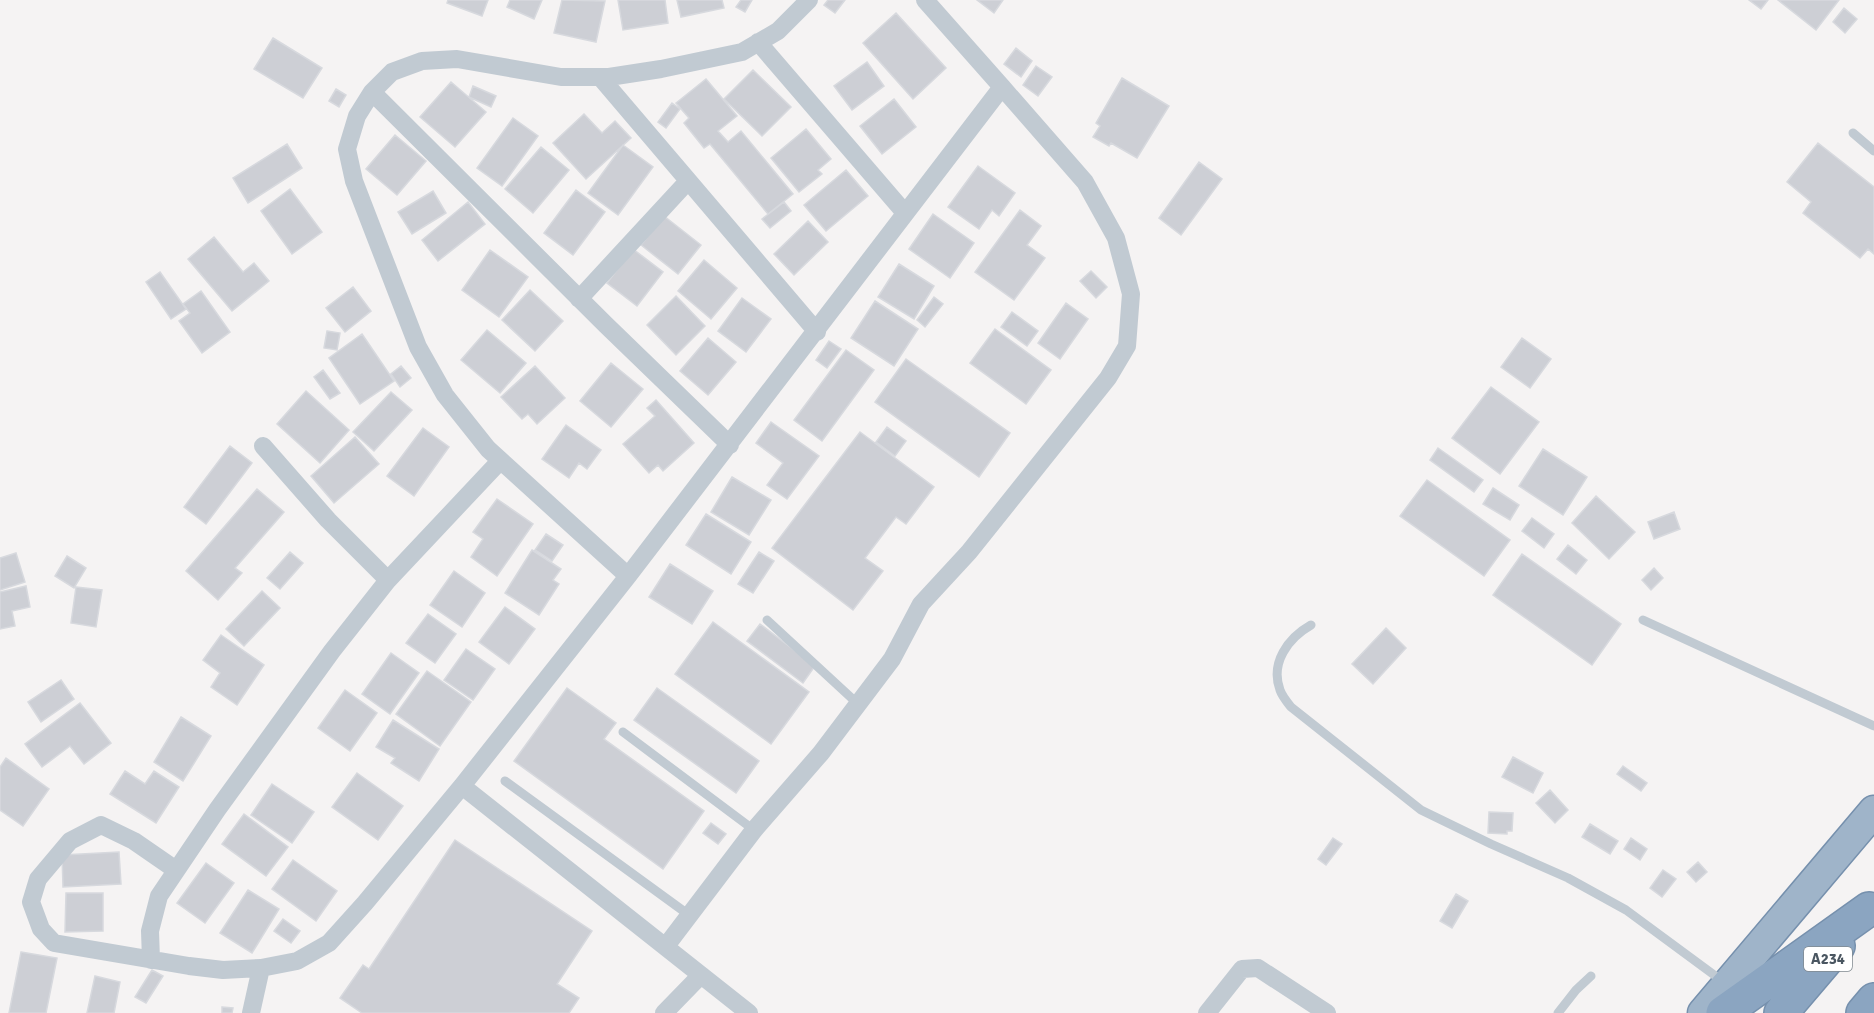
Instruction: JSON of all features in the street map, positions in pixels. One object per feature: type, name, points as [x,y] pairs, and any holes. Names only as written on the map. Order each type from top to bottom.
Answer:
[{"type":"highway","points":[[1725,999],[1874,811]]},
{"type":"highway","points":[[1702,1013],[1872,907]]},
{"type":"highway","name":"A234","points":[[1781,1013],[1872,907]]},
{"type":"highway","points":[[1863,1013],[1874,1000]]},
{"type":"street","points":[[628,576],[500,461],[445,395],[418,347],[354,181],[347,149],[357,116],[372,92],[392,72],[422,61],[457,59],[561,77],[600,77],[661,69],[742,52],[778,31],[809,0]]},
{"type":"street","points":[[666,946],[754,830],[821,753],[892,659],[921,604],[969,552],[1108,378],[1127,346],[1131,294],[1116,238],[1085,183],[925,0]]},
{"type":"street","points":[[758,42],[905,213]]},
{"type":"street","points":[[600,77],[817,332]]},
{"type":"street","points":[[176,870],[134,841],[101,825],[70,841],[38,879],[32,902],[41,929],[54,944],[223,970],[261,968],[297,961],[329,943],[462,786],[628,576],[817,332],[1002,87]]},
{"type":"street","points":[[372,92],[579,299],[730,445]]},
{"type":"street","points":[[579,299],[688,181]]},
{"type":"street","points":[[263,446],[328,520],[388,580]]},
{"type":"street","points":[[151,960],[150,931],[159,896],[216,810],[325,660],[388,580],[500,461]]},
{"type":"street","points":[[462,786],[749,1013]]},
{"type":"street","points":[[251,1013],[261,968]]},
{"type":"street","points":[[1207,1013],[1242,969],[1258,968],[1327,1013]]},
{"type":"street","points":[[664,1013],[701,975]]},
{"type":"lane","points":[[1853,133],[1874,151]]},
{"type":"lane","points":[[767,620],[858,704]]},
{"type":"lane","points":[[1643,620],[1874,726]]},
{"type":"lane","points":[[1311,625],[1298,632],[1286,646],[1280,658],[1278,676],[1280,691],[1291,707],[1421,810],[1568,878],[1626,910],[1725,999]]},
{"type":"lane","points":[[623,732],[754,830]]},
{"type":"lane","points":[[505,781],[688,915]]},
{"type":"lane","points":[[1558,1013],[1576,990],[1591,976]]},
{"type":"building","points":[[448,0],[488,0],[482,16],[447,3]]},
{"type":"building","points":[[510,0],[542,0],[534,19],[507,7]]},
{"type":"building","points":[[562,0],[605,1],[596,42],[554,33]]},
{"type":"building","points":[[618,0],[665,0],[668,23],[623,30]]},
{"type":"building","points":[[677,0],[722,0],[724,8],[681,17]]},
{"type":"building","points":[[741,0],[752,0],[745,12],[736,7]]},
{"type":"building","points":[[828,0],[845,0],[835,13],[824,5]]},
{"type":"building","points":[[977,0],[1003,0],[994,13]]},
{"type":"building","points":[[1749,0],[1768,0],[1761,9]]},
{"type":"building","points":[[1778,0],[1839,0],[1816,30]]},
{"type":"building","points":[[1844,8],[1857,19],[1845,33],[1833,22]]},
{"type":"building","points":[[896,13],[946,68],[913,99],[863,43]]},
{"type":"building","points":[[273,38],[322,68],[303,98],[254,69]]},
{"type":"building","points":[[1016,48],[1032,61],[1021,77],[1004,64]]},
{"type":"building","points":[[867,62],[884,86],[852,110],[834,86]]},
{"type":"building","points":[[1036,66],[1052,77],[1038,96],[1023,85]]},
{"type":"building","points":[[753,70],[791,107],[762,136],[724,99]]},
{"type":"building","points":[[1122,78],[1169,106],[1137,158],[1111,143],[1109,146],[1093,137],[1100,126],[1096,123]]},
{"type":"building","points":[[706,79],[737,116],[718,131],[728,142],[741,131],[793,194],[768,214],[710,144],[704,148],[684,123],[689,118],[676,103]]},
{"type":"building","points":[[451,82],[486,112],[455,147],[420,117]]},
{"type":"building","points":[[473,86],[496,96],[491,107],[469,97]]},
{"type":"building","points":[[336,89],[346,95],[339,107],[329,101]]},
{"type":"building","points":[[894,99],[916,127],[882,154],[860,126]]},
{"type":"building","points":[[672,103],[680,109],[666,128],[658,122]]},
{"type":"building","points":[[584,114],[602,133],[615,121],[631,138],[586,179],[553,143]]},
{"type":"building","points":[[513,118],[538,136],[502,186],[477,168]]},
{"type":"building","points":[[806,129],[831,159],[818,170],[822,174],[799,192],[771,158]]},
{"type":"building","points":[[395,135],[426,161],[397,195],[366,169]]},
{"type":"building","points":[[1818,143],[1874,187],[1874,254],[1868,249],[1860,258],[1803,213],[1811,202],[1787,182]]},
{"type":"building","points":[[287,144],[302,168],[248,203],[233,178]]},
{"type":"building","points":[[623,145],[653,167],[618,215],[588,193]]},
{"type":"building","points":[[541,147],[569,170],[533,213],[505,189]]},
{"type":"building","points":[[1199,162],[1222,179],[1181,235],[1159,218]]},
{"type":"building","points":[[978,166],[1015,193],[999,216],[992,210],[979,229],[948,207]]},
{"type":"building","points":[[846,170],[868,196],[826,231],[804,205]]},
{"type":"building","points":[[290,189],[322,232],[292,254],[261,211]]},
{"type":"building","points":[[576,190],[605,212],[573,255],[544,233]]},
{"type":"building","points":[[433,191],[446,213],[412,234],[398,212]]},
{"type":"building","points":[[468,202],[485,224],[438,261],[422,240]]},
{"type":"building","points":[[784,202],[791,211],[770,228],[762,219]]},
{"type":"building","points":[[1020,210],[1041,226],[1027,245],[1045,258],[1014,300],[975,272]]},
{"type":"building","points":[[933,214],[974,243],[950,278],[909,249]]},
{"type":"building","points":[[664,216],[701,245],[678,274],[641,245]]},
{"type":"building","points":[[808,221],[828,242],[794,275],[774,254]]},
{"type":"building","points":[[214,237],[243,272],[254,263],[269,281],[232,311],[188,259]]},
{"type":"building","points":[[633,249],[663,272],[637,306],[607,283]]},
{"type":"building","points":[[490,250],[528,277],[499,317],[462,290]]},
{"type":"building","points":[[704,260],[737,288],[711,319],[678,291]]},
{"type":"building","points":[[899,264],[934,286],[914,319],[878,297]]},
{"type":"building","points":[[1091,271],[1107,287],[1096,298],[1080,281]]},
{"type":"building","points":[[160,272],[186,309],[171,319],[146,282]]},
{"type":"building","points":[[353,287],[371,311],[345,332],[326,308]]},
{"type":"building","points":[[530,290],[563,321],[535,351],[502,320]]},
{"type":"building","points":[[201,291],[230,332],[202,353],[179,321],[190,313],[183,304]]},
{"type":"building","points":[[676,296],[705,326],[676,355],[647,325]]},
{"type":"building","points":[[934,297],[943,304],[925,327],[917,320]]},
{"type":"building","points":[[742,298],[771,319],[746,352],[718,331]]},
{"type":"building","points":[[875,301],[918,329],[894,366],[851,338]]},
{"type":"building","points":[[1066,303],[1088,319],[1060,359],[1038,343]]},
{"type":"building","points":[[1012,312],[1038,331],[1027,346],[1001,327]]},
{"type":"building","points":[[995,329],[1051,370],[1026,404],[970,363]]},
{"type":"building","points":[[487,330],[526,363],[500,393],[461,360]]},
{"type":"building","points":[[327,331],[340,333],[337,350],[324,348]]},
{"type":"building","points":[[362,334],[394,381],[360,404],[329,358]]},
{"type":"building","points":[[708,338],[736,362],[708,395],[680,371]]},
{"type":"building","points":[[1522,338],[1551,359],[1530,388],[1501,367]]},
{"type":"building","points":[[829,341],[841,349],[827,368],[816,360]]},
{"type":"building","points":[[846,350],[874,370],[822,441],[794,420]]},
{"type":"building","points":[[906,359],[1010,433],[979,477],[875,402]]},
{"type":"building","points":[[611,363],[643,389],[611,427],[580,401]]},
{"type":"building","points":[[401,366],[411,378],[400,387],[391,374]]},
{"type":"building","points":[[535,366],[565,398],[537,424],[528,414],[522,419],[501,397]]},
{"type":"building","points":[[323,370],[340,393],[330,399],[314,377]]},
{"type":"building","points":[[1491,387],[1539,422],[1500,474],[1452,438]]},
{"type":"building","points":[[306,391],[349,430],[320,463],[277,424]]},
{"type":"building","points":[[391,392],[412,410],[374,451],[353,432]]},
{"type":"building","points":[[656,400],[694,443],[663,471],[658,465],[649,473],[623,444],[655,416],[647,408]]},
{"type":"building","points":[[771,422],[819,456],[787,499],[767,485],[783,463],[756,443]]},
{"type":"building","points":[[566,425],[601,450],[587,469],[579,463],[569,478],[542,459]]},
{"type":"building","points":[[887,427],[906,441],[895,456],[876,442]]},
{"type":"building","points":[[423,428],[449,447],[414,496],[387,476]]},
{"type":"building","points":[[860,432],[934,487],[906,524],[896,517],[865,558],[883,571],[853,610],[772,548]]},
{"type":"building","points":[[355,437],[379,464],[334,503],[311,476]]},
{"type":"building","points":[[230,446],[252,463],[206,524],[184,507]]},
{"type":"building","points":[[1438,448],[1483,480],[1474,492],[1430,460]]},
{"type":"building","points":[[1543,449],[1587,477],[1563,515],[1519,486]]},
{"type":"building","points":[[732,477],[771,500],[749,535],[711,512]]},
{"type":"building","points":[[1427,480],[1510,540],[1484,576],[1400,516]]},
{"type":"building","points":[[1493,488],[1519,505],[1510,520],[1483,504]]},
{"type":"building","points":[[257,489],[284,512],[235,568],[242,573],[218,600],[186,571]]},
{"type":"building","points":[[1596,496],[1635,532],[1609,559],[1572,523]]},
{"type":"building","points":[[497,499],[533,524],[497,576],[471,557],[483,539],[473,532]]},
{"type":"building","points":[[1674,512],[1680,529],[1654,539],[1648,522]]},
{"type":"building","points":[[706,514],[751,542],[731,574],[686,545]]},
{"type":"building","points":[[1532,518],[1554,534],[1544,548],[1522,531]]},
{"type":"building","points":[[546,534],[563,545],[552,561],[535,550]]},
{"type":"building","points":[[1568,545],[1587,560],[1576,574],[1557,559]]},
{"type":"building","points":[[532,550],[561,569],[553,580],[559,584],[539,615],[505,593]]},
{"type":"building","points":[[290,552],[303,563],[280,589],[267,578]]},
{"type":"building","points":[[759,552],[774,561],[753,593],[738,584]]},
{"type":"building","points":[[16,553],[25,582],[0,590],[0,558]]},
{"type":"building","points":[[1522,554],[1621,624],[1592,665],[1493,595]]},
{"type":"building","points":[[67,556],[86,568],[74,588],[55,576]]},
{"type":"building","points":[[670,564],[713,591],[692,624],[649,597]]},
{"type":"building","points":[[1654,568],[1663,578],[1651,590],[1642,580]]},
{"type":"building","points":[[454,571],[485,593],[462,627],[430,605]]},
{"type":"building","points":[[26,586],[30,607],[12,611],[15,626],[0,629],[0,592]]},
{"type":"building","points":[[76,587],[102,590],[96,627],[71,623]]},
{"type":"building","points":[[262,591],[280,608],[244,646],[226,629]]},
{"type":"building","points":[[505,607],[535,629],[509,664],[479,642]]},
{"type":"building","points":[[428,614],[456,634],[435,663],[406,643]]},
{"type":"building","points":[[713,622],[809,692],[771,744],[675,674]]},
{"type":"building","points":[[760,624],[815,666],[803,683],[747,641]]},
{"type":"building","points":[[1386,628],[1406,648],[1373,684],[1352,664]]},
{"type":"building","points":[[221,635],[264,665],[237,705],[211,687],[220,673],[203,660]]},
{"type":"building","points":[[466,649],[495,669],[473,700],[444,680]]},
{"type":"building","points":[[391,653],[419,673],[390,714],[362,694]]},
{"type":"building","points":[[427,671],[471,702],[440,746],[396,714]]},
{"type":"building","points":[[61,680],[74,699],[41,722],[28,702]]},
{"type":"building","points":[[567,688],[616,723],[604,739],[704,811],[663,869],[514,761]]},
{"type":"building","points":[[657,688],[759,761],[736,793],[634,720]]},
{"type":"building","points":[[345,690],[377,713],[350,751],[318,728]]},
{"type":"building","points":[[80,703],[111,743],[84,764],[70,746],[42,767],[25,744]]},
{"type":"building","points":[[181,717],[211,736],[183,781],[154,762]]},
{"type":"building","points":[[393,720],[439,749],[419,781],[391,763],[395,758],[376,747]]},
{"type":"building","points":[[1513,757],[1543,773],[1533,793],[1502,777]]},
{"type":"building","points":[[6,758],[49,789],[23,826],[0,810],[0,767]]},
{"type":"building","points":[[1623,766],[1647,783],[1641,791],[1617,774]]},
{"type":"building","points":[[125,771],[145,784],[154,771],[179,787],[156,823],[110,794]]},
{"type":"building","points":[[357,773],[403,806],[378,840],[332,807]]},
{"type":"building","points":[[272,784],[314,812],[292,843],[251,815]]},
{"type":"building","points":[[1550,790],[1568,810],[1555,823],[1536,803]]},
{"type":"building","points":[[1489,812],[1513,813],[1512,831],[1507,831],[1507,834],[1488,833]]},
{"type":"building","points":[[244,814],[288,847],[266,876],[222,844]]},
{"type":"building","points":[[711,823],[726,834],[718,844],[703,833]]},
{"type":"building","points":[[1590,824],[1618,841],[1610,854],[1582,837]]},
{"type":"building","points":[[1333,838],[1342,844],[1326,865],[1318,859]]},
{"type":"building","points":[[1631,838],[1647,849],[1640,860],[1624,849]]},
{"type":"building","points":[[455,840],[592,931],[557,984],[579,998],[569,1013],[362,1013],[340,998],[363,965],[369,969]]},
{"type":"building","points":[[119,852],[121,884],[63,887],[62,855]]},
{"type":"building","points":[[293,860],[337,891],[316,921],[272,889]]},
{"type":"building","points":[[1698,862],[1707,872],[1696,882],[1687,872]]},
{"type":"building","points":[[206,863],[234,883],[205,923],[177,903]]},
{"type":"building","points":[[1663,870],[1676,879],[1662,897],[1650,888]]},
{"type":"building","points":[[248,890],[279,909],[252,953],[220,933]]},
{"type":"building","points":[[66,893],[103,893],[103,931],[65,932]]},
{"type":"building","points":[[1456,894],[1468,901],[1452,928],[1440,921]]},
{"type":"building","points":[[283,919],[300,931],[291,943],[274,931]]},
{"type":"building","points":[[21,952],[57,958],[46,1013],[9,1013]]},
{"type":"building","points":[[152,970],[163,976],[146,1003],[135,997]]},
{"type":"building","points":[[95,976],[120,982],[114,1013],[87,1013]]},
{"type":"building","points":[[222,1007],[233,1008],[232,1013],[222,1013]]}]
